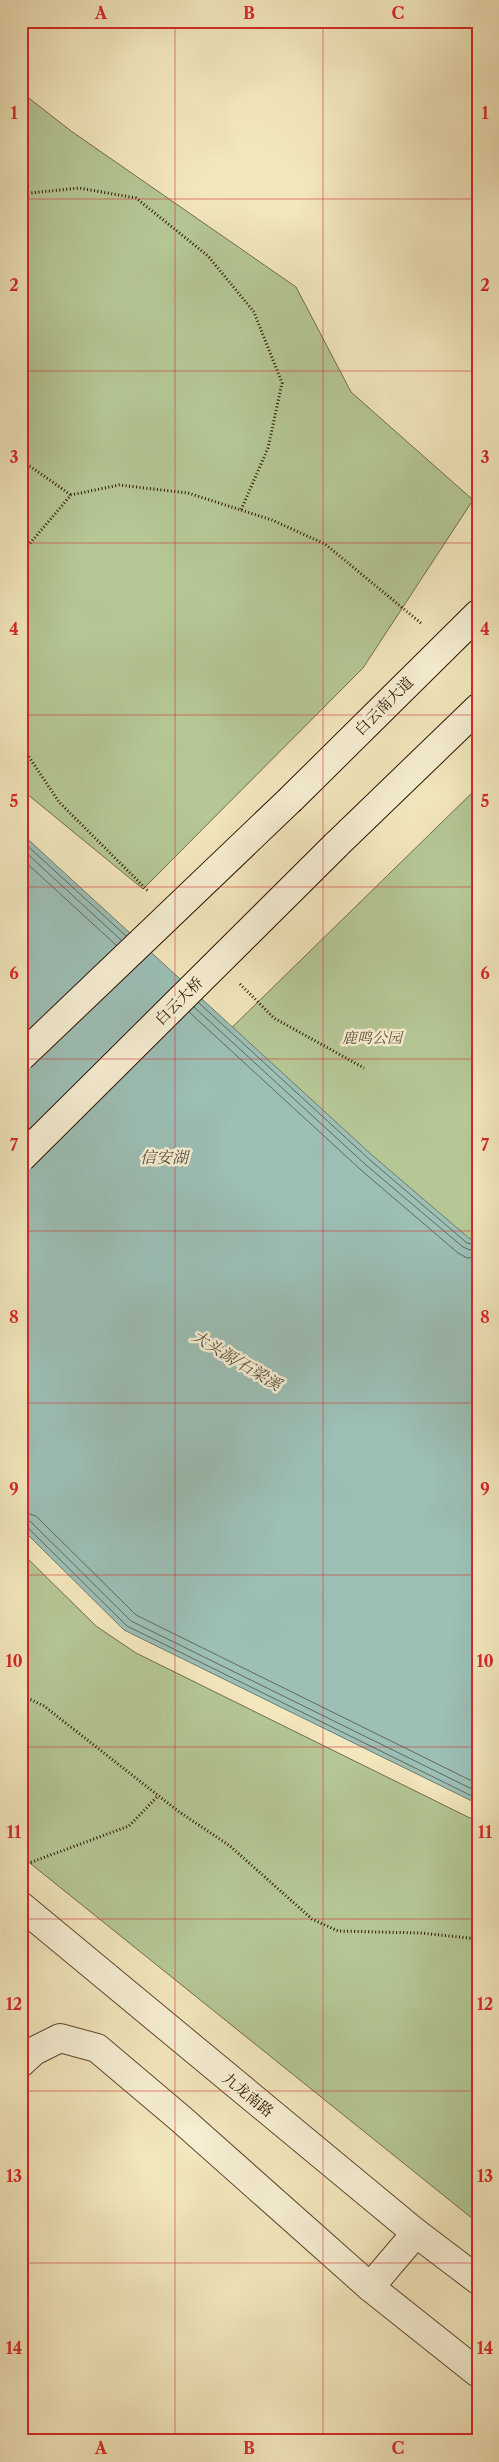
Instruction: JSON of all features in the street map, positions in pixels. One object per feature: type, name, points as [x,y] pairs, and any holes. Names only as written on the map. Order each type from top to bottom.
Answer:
[{"type":"main road","name":"白云南大道","points":[[21,1057],[478,614]]},
{"type":"main road","name":"白云大桥","points":[[21,1158],[336,845],[478,708]]},
{"type":"main road","name":"九龙南路","points":[[21,1906],[416,2233],[478,2280]]},
{"type":"main road","points":[[21,2064],[34,2051],[60,2038],[97,2048],[181,2119],[370,2287],[478,2373]]},
{"type":"main road","points":[[370,2287],[416,2233]]},
{"type":"path","points":[[21,194],[79,188],[136,198],[208,256],[254,312],[282,383],[268,448],[241,510]]},
{"type":"path","points":[[21,460],[71,495]]},
{"type":"path","points":[[21,554],[71,495],[119,485],[188,492],[272,520],[325,544],[388,594],[445,645]]},
{"type":"path","points":[[21,1695],[44,1706],[178,1812],[230,1846],[312,1919],[338,1931],[421,1934],[478,1939]]},
{"type":"path","points":[[21,1866],[129,1826],[158,1796]]},
{"type":"green space","points":[[21,92],[71,131],[296,287],[351,392],[473,500],[363,668],[143,889],[21,789]]},
{"type":"green space","name":"鹿鸣公园","points":[[478,787],[478,1254],[216,1043]]},
{"type":"green space","points":[[21,1552],[96,1626],[136,1653],[478,1822],[478,2223],[21,1856]]},
{"type":"water","points":[[21,833],[373,1156],[470,1239],[478,1236],[478,1804],[124,1630],[21,1528]]},
{"type":"water label","name":"信安湖","points":[[164,1157]]},
{"type":"water label","name":"大头源/石梁溪","points":[[237,1360]]}]
